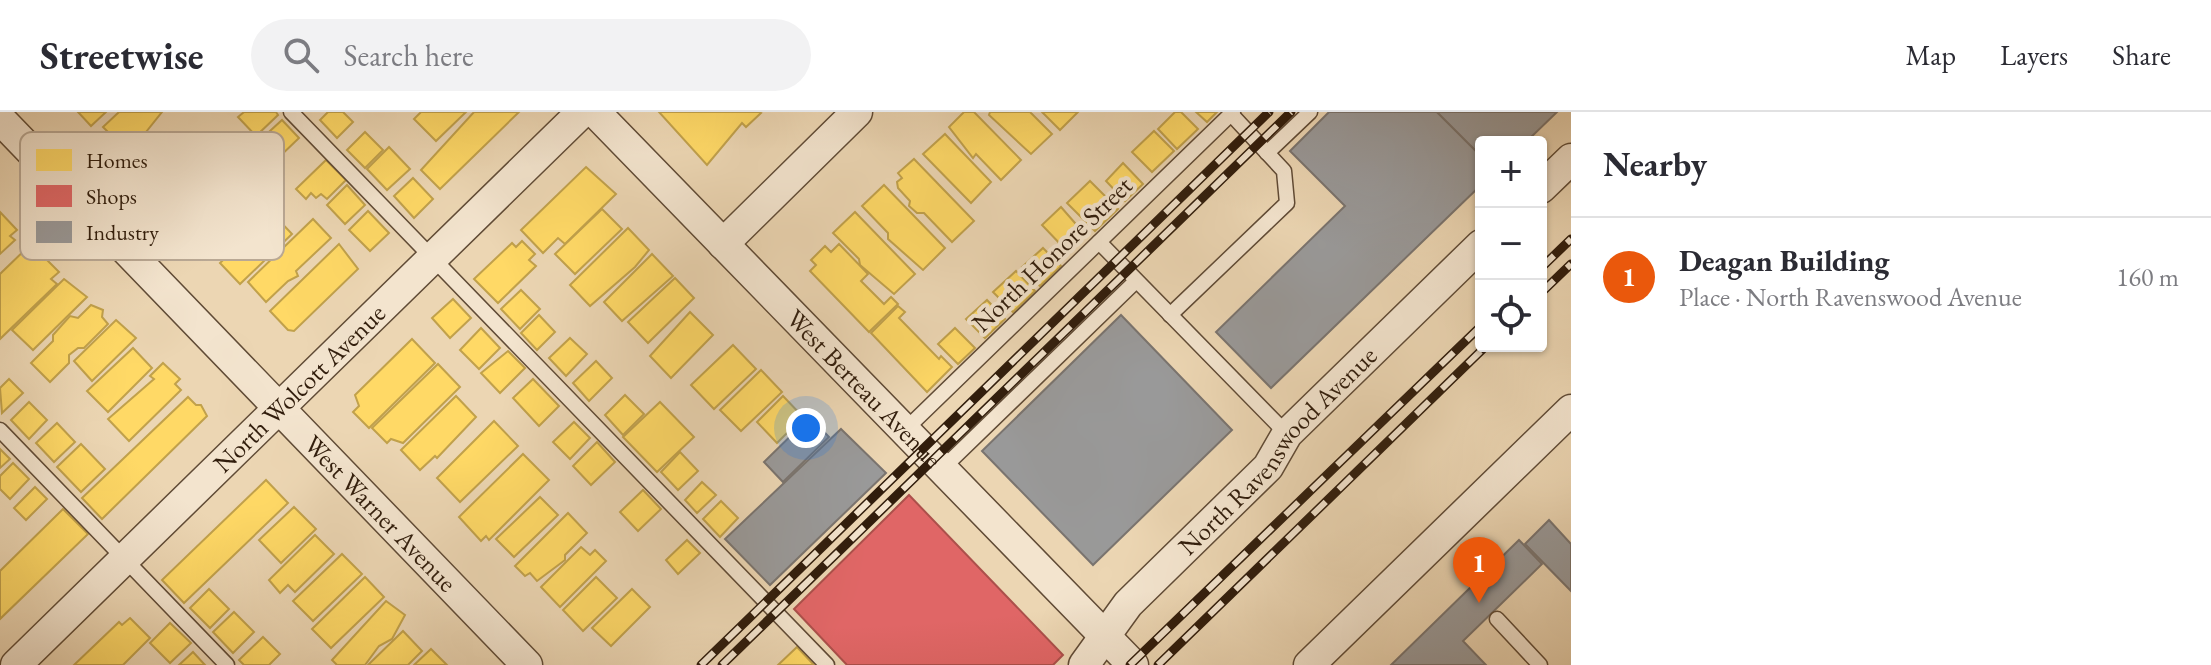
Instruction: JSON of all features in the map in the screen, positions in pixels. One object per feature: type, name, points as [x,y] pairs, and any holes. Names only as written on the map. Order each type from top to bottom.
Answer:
[{"type":"street","name":"North Wolcott Avenue","points":[[16,665],[582,112]]},
{"type":"street","name":"West Berteau Avenue","points":[[595,112],[1133,665]]},
{"type":"street","points":[[723,244],[857,112]]},
{"type":"street","name":"West Warner Avenue","points":[[0,119],[20,140]]},
{"type":"street","points":[[1547,182],[1571,159]]},
{"type":"street","name":"North Ravenswood Avenue","points":[[1084,665],[1128,604],[1268,467],[1287,434],[1475,251]]},
{"type":"street","name":"West Warner Avenue","points":[[136,260],[527,665]]},
{"type":"street","points":[[1309,665],[1571,410]]},
{"type":"lane","points":[[291,112],[827,665]]},
{"type":"lane","points":[[1267,153],[1310,112]]},
{"type":"lane","points":[[1170,315],[1287,203],[1284,171],[1232,113]]},
{"type":"lane","name":"North Honore Street","points":[[905,430],[1232,113]]},
{"type":"lane","points":[[1099,242],[1287,434]]},
{"type":"lane","points":[[942,469],[1136,281]]},
{"type":"lane","points":[[0,430],[227,665]]},
{"type":"lane","points":[[1497,619],[1540,665]]},
{"type":"building: Homes","points":[[78,112],[106,112],[91,126]]},
{"type":"building: Homes","points":[[119,112],[162,112],[146,132],[108,132],[103,127]]},
{"type":"building: Homes","points":[[244,112],[276,112],[278,115],[260,132],[252,132],[238,117]]},
{"type":"building: Homes","points":[[328,112],[343,112],[353,122],[337,138],[320,120]]},
{"type":"building: Homes","points":[[421,112],[466,112],[436,141],[414,119]]},
{"type":"building: Homes","points":[[474,112],[519,112],[440,189],[421,170]]},
{"type":"building: Homes","points":[[659,112],[761,113],[746,127],[742,123],[707,165]]},
{"type":"building: Homes","points":[[964,112],[974,112],[1021,160],[1001,180],[976,154],[973,158],[949,127]]},
{"type":"building: Homes","points":[[990,112],[1030,112],[1052,134],[1031,154],[989,115]]},
{"type":"building: Homes","points":[[1042,112],[1078,112],[1060,130]]},
{"type":"building: Homes","points":[[1175,112],[1181,112],[1198,129],[1177,149],[1158,129]]},
{"type":"building: Homes","points":[[1196,112],[1217,112],[1207,122]]},
{"type":"building: Homes","points":[[282,120],[299,138],[284,152],[284,132],[269,132]]},
{"type":"building: Homes","points":[[1154,131],[1174,151],[1152,172],[1132,152]]},
{"type":"building: Homes","points":[[365,132],[383,150],[365,168],[347,150]]},
{"type":"building: Homes","points":[[945,134],[991,182],[971,203],[923,154]]},
{"type":"building: Homes","points":[[389,147],[410,169],[387,190],[367,169]]},
{"type":"building: Homes","points":[[914,159],[974,221],[952,242],[924,213],[917,213],[909,206],[910,201],[898,188],[897,182],[902,178],[898,173]]},
{"type":"building: Homes","points":[[326,160],[346,180],[327,199],[321,194],[316,198],[311,193],[306,199],[296,189]]},
{"type":"building: Homes","points":[[1123,163],[1143,184],[1125,201],[1106,181]]},
{"type":"building: Homes","points":[[586,167],[616,194],[565,244],[558,238],[543,253],[521,230]]},
{"type":"building: Homes","points":[[413,178],[433,199],[414,218],[394,196]]},
{"type":"building: Homes","points":[[1090,181],[1118,209],[1095,231],[1067,203]]},
{"type":"building: Homes","points":[[347,185],[365,205],[345,224],[327,205]]},
{"type":"building: Homes","points":[[884,185],[945,248],[923,270],[888,239],[888,233],[862,206]]},
{"type":"building: Homes","points":[[1061,207],[1082,231],[1064,248],[1042,225]]},
{"type":"building: Homes","points":[[602,209],[622,229],[575,274],[555,254]]},
{"type":"building: Homes","points":[[368,211],[389,233],[370,251],[349,230]]},
{"type":"building: Homes","points":[[0,212],[17,230],[10,236],[15,240],[0,254]]},
{"type":"building: Homes","points":[[855,212],[915,274],[894,294],[860,265],[859,259],[833,233]]},
{"type":"building: Homes","points":[[313,219],[331,238],[296,271],[298,276],[288,281],[266,302],[248,282],[271,260],[284,260],[284,247]]},
{"type":"building: Homes","points":[[284,226],[292,234],[284,242]]},
{"type":"building: Homes","points":[[628,228],[649,250],[635,267],[590,306],[570,285]]},
{"type":"building: Homes","points":[[522,241],[535,254],[529,260],[536,266],[498,303],[474,279],[512,243],[516,247]]},
{"type":"building: Homes","points":[[339,244],[358,269],[294,331],[288,330],[270,311]]},
{"type":"building: Homes","points":[[839,244],[868,274],[861,281],[884,304],[891,297],[898,304],[869,332],[810,271],[816,265],[811,260],[825,246],[831,252]]},
{"type":"building: Homes","points":[[1043,248],[1061,266],[1040,286],[1022,267]]},
{"type":"building: Homes","points":[[652,254],[673,276],[622,321],[604,302]]},
{"type":"building: Homes","points":[[20,255],[20,260],[47,260],[59,272],[51,279],[57,284],[0,339],[0,274]]},
{"type":"building: Homes","points":[[223,260],[265,260],[240,284],[220,263]]},
{"type":"building: Homes","points":[[1016,271],[1035,291],[1013,312],[993,292]]},
{"type":"building: Homes","points":[[675,278],[694,298],[648,343],[628,322]]},
{"type":"building: Homes","points":[[64,279],[87,297],[33,350],[12,330]]},
{"type":"building: Homes","points":[[521,290],[540,309],[520,329],[501,309]]},
{"type":"building: Homes","points":[[453,299],[471,318],[450,338],[432,318]]},
{"type":"building: Homes","points":[[987,300],[1005,319],[985,338],[966,319]]},
{"type":"building: Homes","points":[[91,305],[103,310],[102,317],[108,324],[84,348],[78,348],[69,355],[69,363],[50,382],[31,363],[53,341],[53,335],[70,316],[78,318]]},
{"type":"building: Homes","points":[[898,306],[905,312],[899,318],[939,359],[941,356],[952,367],[927,392],[871,333]]},
{"type":"building: Homes","points":[[690,312],[713,335],[671,378],[650,356]]},
{"type":"building: Homes","points":[[539,315],[555,332],[537,350],[521,333]]},
{"type":"building: Homes","points":[[116,320],[136,338],[92,381],[74,361]]},
{"type":"building: Homes","points":[[481,328],[500,348],[479,369],[460,350]]},
{"type":"building: Homes","points":[[955,328],[975,348],[958,364],[938,344]]},
{"type":"building: Homes","points":[[570,338],[587,354],[566,376],[549,358]]},
{"type":"building: Homes","points":[[412,339],[435,363],[369,428],[353,412],[359,406],[355,395]]},
{"type":"building: Homes","points":[[733,345],[756,369],[714,409],[691,385]]},
{"type":"building: Homes","points":[[133,348],[152,368],[108,412],[87,391]]},
{"type":"building: Homes","points":[[508,351],[525,368],[500,393],[481,373]]},
{"type":"building: Homes","points":[[596,361],[612,378],[589,401],[573,383]]},
{"type":"building: Homes","points":[[163,363],[180,379],[175,384],[181,390],[129,441],[108,419],[154,379],[150,376]]},
{"type":"building: Homes","points":[[438,364],[460,387],[403,443],[391,439],[387,443],[372,428]]},
{"type":"building: Homes","points":[[761,370],[782,392],[741,431],[720,410]]},
{"type":"building: Homes","points":[[9,379],[23,393],[2,413],[0,388]]},
{"type":"building: Homes","points":[[533,379],[559,406],[539,426],[513,398]]},
{"type":"building: Homes","points":[[625,395],[644,414],[623,435],[605,415]]},
{"type":"building: Homes","points":[[456,396],[476,417],[437,458],[435,456],[420,470],[401,450]]},
{"type":"building: Homes","points":[[783,396],[803,417],[777,443],[757,422]]},
{"type":"building: Homes","points":[[188,397],[196,405],[201,405],[207,416],[102,519],[82,498]]},
{"type":"building: Homes","points":[[29,402],[47,420],[29,439],[11,420]]},
{"type":"building: Homes","points":[[660,402],[694,437],[657,472],[623,437]]},
{"type":"building: Homes","points":[[494,421],[518,446],[460,502],[437,478]]},
{"type":"building: Homes","points":[[574,422],[590,438],[570,459],[553,442]]},
{"type":"building: Homes","points":[[57,423],[75,442],[54,462],[36,443]]},
{"type":"building: Homes","points":[[597,442],[615,462],[591,485],[573,466]]},
{"type":"building: Homes","points":[[81,444],[105,469],[81,492],[57,467]]},
{"type":"building: Homes","points":[[0,449],[10,459],[0,468]]},
{"type":"building: Homes","points":[[680,452],[698,471],[678,490],[661,472]]},
{"type":"building: Homes","points":[[523,454],[549,480],[489,540],[486,536],[481,541],[459,517]]},
{"type":"building: Homes","points":[[13,463],[29,479],[10,499],[0,489],[0,476]]},
{"type":"building: Homes","points":[[266,480],[288,503],[184,603],[162,580]]},
{"type":"building: Homes","points":[[702,482],[716,495],[697,513],[685,500]]},
{"type":"building: Homes","points":[[35,487],[47,499],[26,520],[14,508]]},
{"type":"building: Homes","points":[[643,490],[661,509],[638,531],[620,512]]},
{"type":"building: Homes","points":[[540,497],[558,515],[514,557],[496,539]]},
{"type":"building: Homes","points":[[721,501],[738,518],[720,537],[703,519]]},
{"type":"building: Homes","points":[[294,507],[316,529],[281,563],[259,540]]},
{"type":"building: Homes","points":[[63,509],[88,534],[0,619],[0,571]]},
{"type":"building: Homes","points":[[568,513],[587,533],[565,555],[565,560],[537,581],[530,573],[525,576],[515,566]]},
{"type":"building: Homes","points":[[315,535],[334,554],[295,592],[288,585],[280,593],[269,580]]},
{"type":"building: Homes","points":[[687,540],[700,553],[678,574],[666,560]]},
{"type":"building: Homes","points":[[581,547],[590,555],[595,550],[606,561],[560,607],[541,587]]},
{"type":"building: Homes","points":[[342,554],[362,574],[313,621],[293,601]]},
{"type":"building: Homes","points":[[365,577],[384,597],[331,648],[312,629]]},
{"type":"building: Homes","points":[[596,577],[617,598],[583,631],[563,610]]},
{"type":"building: Homes","points":[[209,589],[229,609],[210,628],[190,608]]},
{"type":"building: Homes","points":[[632,589],[650,607],[611,646],[592,628]]},
{"type":"building: Homes","points":[[386,601],[405,615],[392,639],[379,646],[365,665],[337,665],[332,660]]},
{"type":"building: Homes","points":[[234,612],[254,632],[233,653],[213,632]]},
{"type":"building: Homes","points":[[130,618],[150,638],[123,665],[74,665],[119,622],[122,625]]},
{"type":"building: Homes","points":[[170,623],[191,643],[170,663],[150,643]]},
{"type":"building: Homes","points":[[403,631],[422,651],[408,665],[368,665]]},
{"type":"building: Homes","points":[[263,637],[280,654],[269,665],[244,665],[239,660]]},
{"type":"building: Homes","points":[[797,647],[814,665],[778,665]]},
{"type":"building: Homes","points":[[431,649],[447,665],[414,665]]},
{"type":"building: Homes","points":[[193,652],[205,665],[179,665]]},
{"type":"building: Shops","points":[[909,495],[1063,655],[1053,665],[847,665],[794,609]]},
{"type":"building: Industry","points":[[1329,112],[1437,112],[1475,150],[1475,191],[1271,388],[1216,332],[1345,206],[1290,151]]},
{"type":"building: Industry","points":[[1437,112],[1557,112],[1532,136],[1475,136],[1475,150]]},
{"type":"building: Industry","points":[[1121,315],[1232,430],[1093,565],[982,451]]},
{"type":"building: Industry","points":[[810,417],[829,437],[783,482],[764,462]]},
{"type":"building: Industry","points":[[841,429],[886,473],[770,585],[725,539]]},
{"type":"building: Industry","points":[[1549,520],[1571,544],[1571,591],[1525,544]]},
{"type":"building: Industry","points":[[1519,540],[1542,564],[1463,641],[1486,665],[1391,665]]},
{"type":"railway","points":[[701,665],[1269,112]]},
{"type":"railway","points":[[722,665],[1291,112]]},
{"type":"railway","points":[[1547,262],[1571,239]]},
{"type":"railway","points":[[1547,287],[1571,264]]},
{"type":"railway","points":[[1130,665],[1475,332]]},
{"type":"railway","points":[[1158,665],[1480,352]]},
{"type":"place","name":"Deagan Building","points":[[1479,603]]}]
